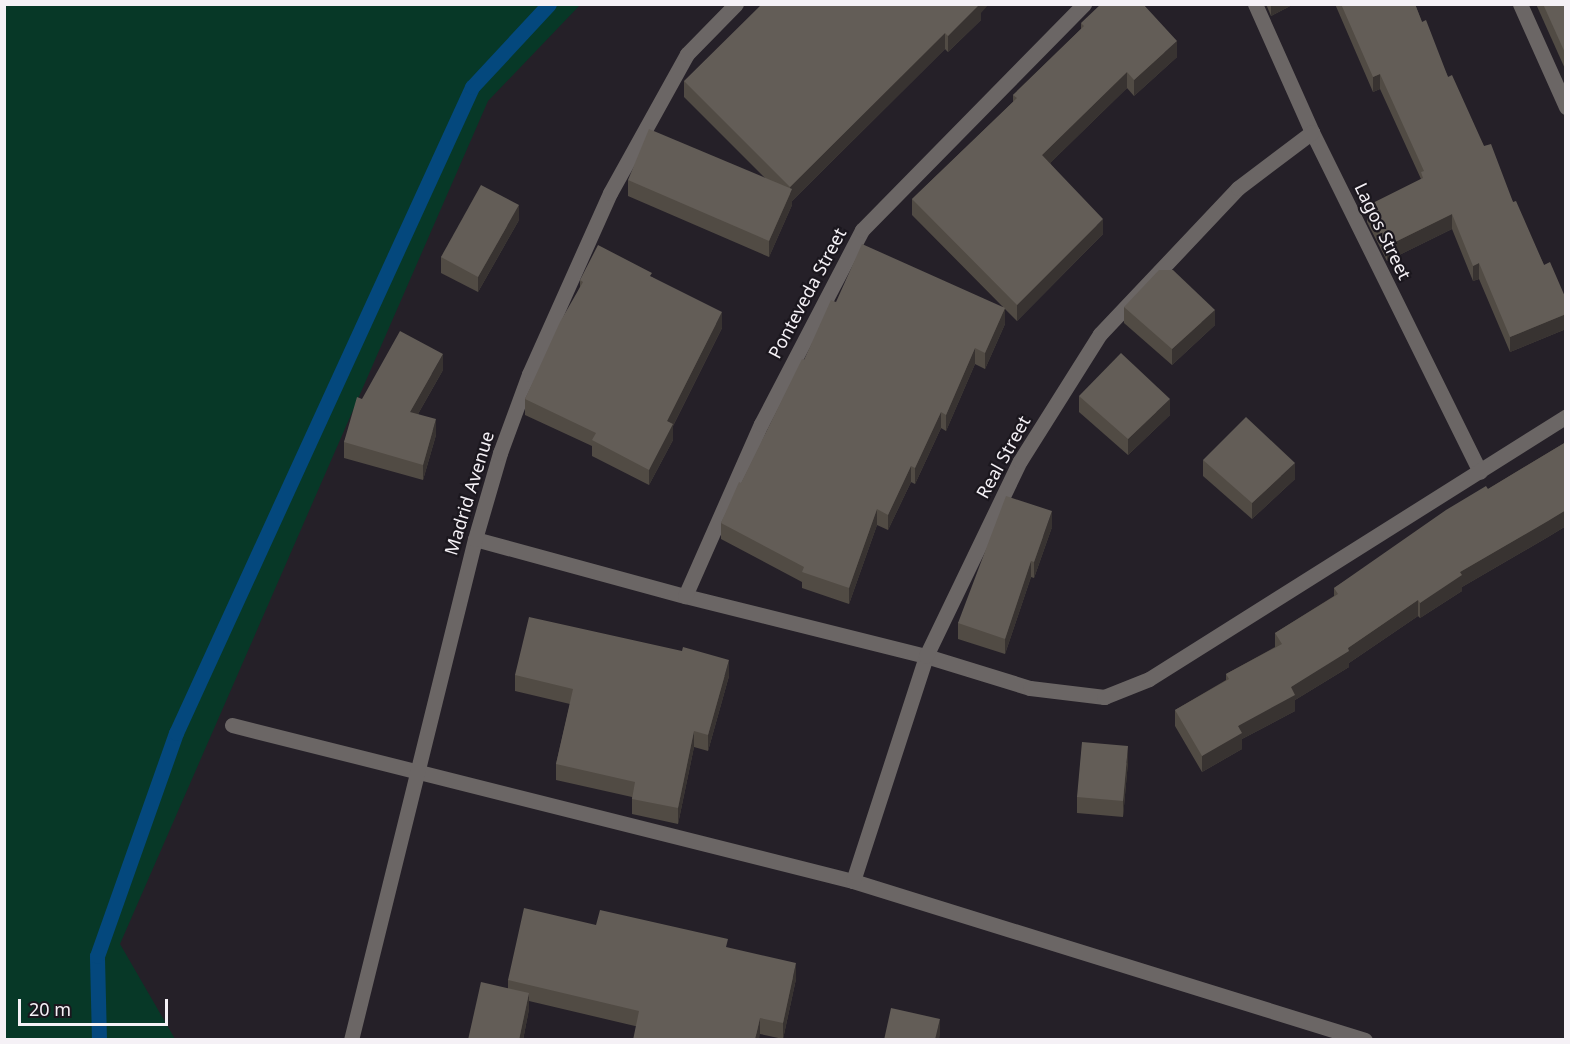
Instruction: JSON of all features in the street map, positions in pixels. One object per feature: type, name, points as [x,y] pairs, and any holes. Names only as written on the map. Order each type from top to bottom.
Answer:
[{"type":"street","name":"Madrid Avenue","points":[[351,1040],[415,773],[475,539],[500,453],[529,374],[610,192],[687,54],[736,4]]},
{"type":"street","name":"Ponteveda Street","points":[[685,596],[760,424],[862,230],[1084,4]]},
{"type":"street","name":"Lagos Street","points":[[1255,4],[1312,132],[1480,472]]},
{"type":"street","points":[[1520,4],[1566,107]]},
{"type":"street","name":"Real Street","points":[[853,881],[926,656],[1020,461],[1100,334],[1238,188],[1312,132]]},
{"type":"street","points":[[475,539],[685,596],[926,656],[1030,688],[1104,697],[1149,679],[1566,416]]},
{"type":"street","points":[[232,725],[415,773],[853,881],[1365,1040]]},
{"type":"green space","points":[[5,5],[580,5],[488,101],[120,944],[175,1039],[5,1040]]},
{"type":"building","points":[[762,4],[980,4],[948,36],[945,33],[790,187],[684,81]]},
{"type":"building","points":[[1101,4],[1143,4],[1177,41],[1134,80],[1127,72],[1042,155],[1103,219],[1017,305],[912,199],[1017,98],[1013,95],[1084,26],[1081,23]]},
{"type":"building","points":[[1341,4],[1415,4],[1422,22],[1426,20],[1448,77],[1452,75],[1484,146],[1491,144],[1513,202],[1516,201],[1544,265],[1550,262],[1566,299],[1566,314],[1510,337],[1479,263],[1473,266],[1452,214],[1387,246],[1367,206],[1423,178],[1421,172],[1424,171],[1380,74],[1373,77]]},
{"type":"building","points":[[1543,4],[1566,4],[1566,55]]},
{"type":"building","points":[[649,129],[792,189],[769,241],[628,180]]},
{"type":"building","points":[[481,185],[519,205],[478,277],[441,257]]},
{"type":"building","points":[[862,244],[1005,308],[985,353],[975,348],[946,415],[941,412],[915,468],[911,466],[888,515],[877,509],[849,588],[802,572],[804,567],[721,523],[739,482],[741,483],[802,359],[804,360],[831,300],[836,302]]},
{"type":"building","points":[[598,245],[652,273],[650,276],[722,312],[667,421],[673,424],[649,470],[592,440],[596,433],[525,399],[560,322],[583,282],[580,280]]},
{"type":"building","points":[[1159,270],[1173,270],[1215,310],[1172,349],[1124,307]]},
{"type":"building","points":[[400,331],[443,354],[410,412],[436,419],[423,465],[344,442],[357,397],[362,399]]},
{"type":"building","points":[[1121,353],[1170,399],[1128,439],[1079,396]]},
{"type":"building","points":[[1246,417],[1295,463],[1252,503],[1203,460]]},
{"type":"building","points":[[1566,442],[1566,510],[1460,572],[1462,575],[1420,603],[1418,600],[1348,648],[1349,651],[1291,687],[1295,695],[1238,726],[1242,733],[1202,756],[1175,710],[1229,679],[1226,674],[1282,644],[1275,633],[1338,594],[1334,588],[1446,510],[1486,486],[1488,489]]},
{"type":"building","points":[[1006,496],[1052,511],[1034,562],[1031,561],[1005,639],[958,623]]},
{"type":"building","points":[[529,617],[682,651],[683,647],[729,660],[708,735],[694,731],[678,808],[632,799],[635,782],[556,764],[573,689],[515,675]]},
{"type":"building","points":[[1082,742],[1128,746],[1123,801],[1077,797]]},
{"type":"building","points":[[524,908],[596,925],[600,910],[728,939],[726,947],[796,963],[783,1023],[760,1018],[755,1040],[633,1040],[639,1011],[508,980]]},
{"type":"building","points":[[481,982],[529,993],[519,1040],[468,1040]]},
{"type":"building","points":[[891,1008],[940,1019],[935,1040],[884,1040]]},
{"type":"waterway","points":[[99,1040],[97,956],[176,733],[472,87],[549,4]]}]
